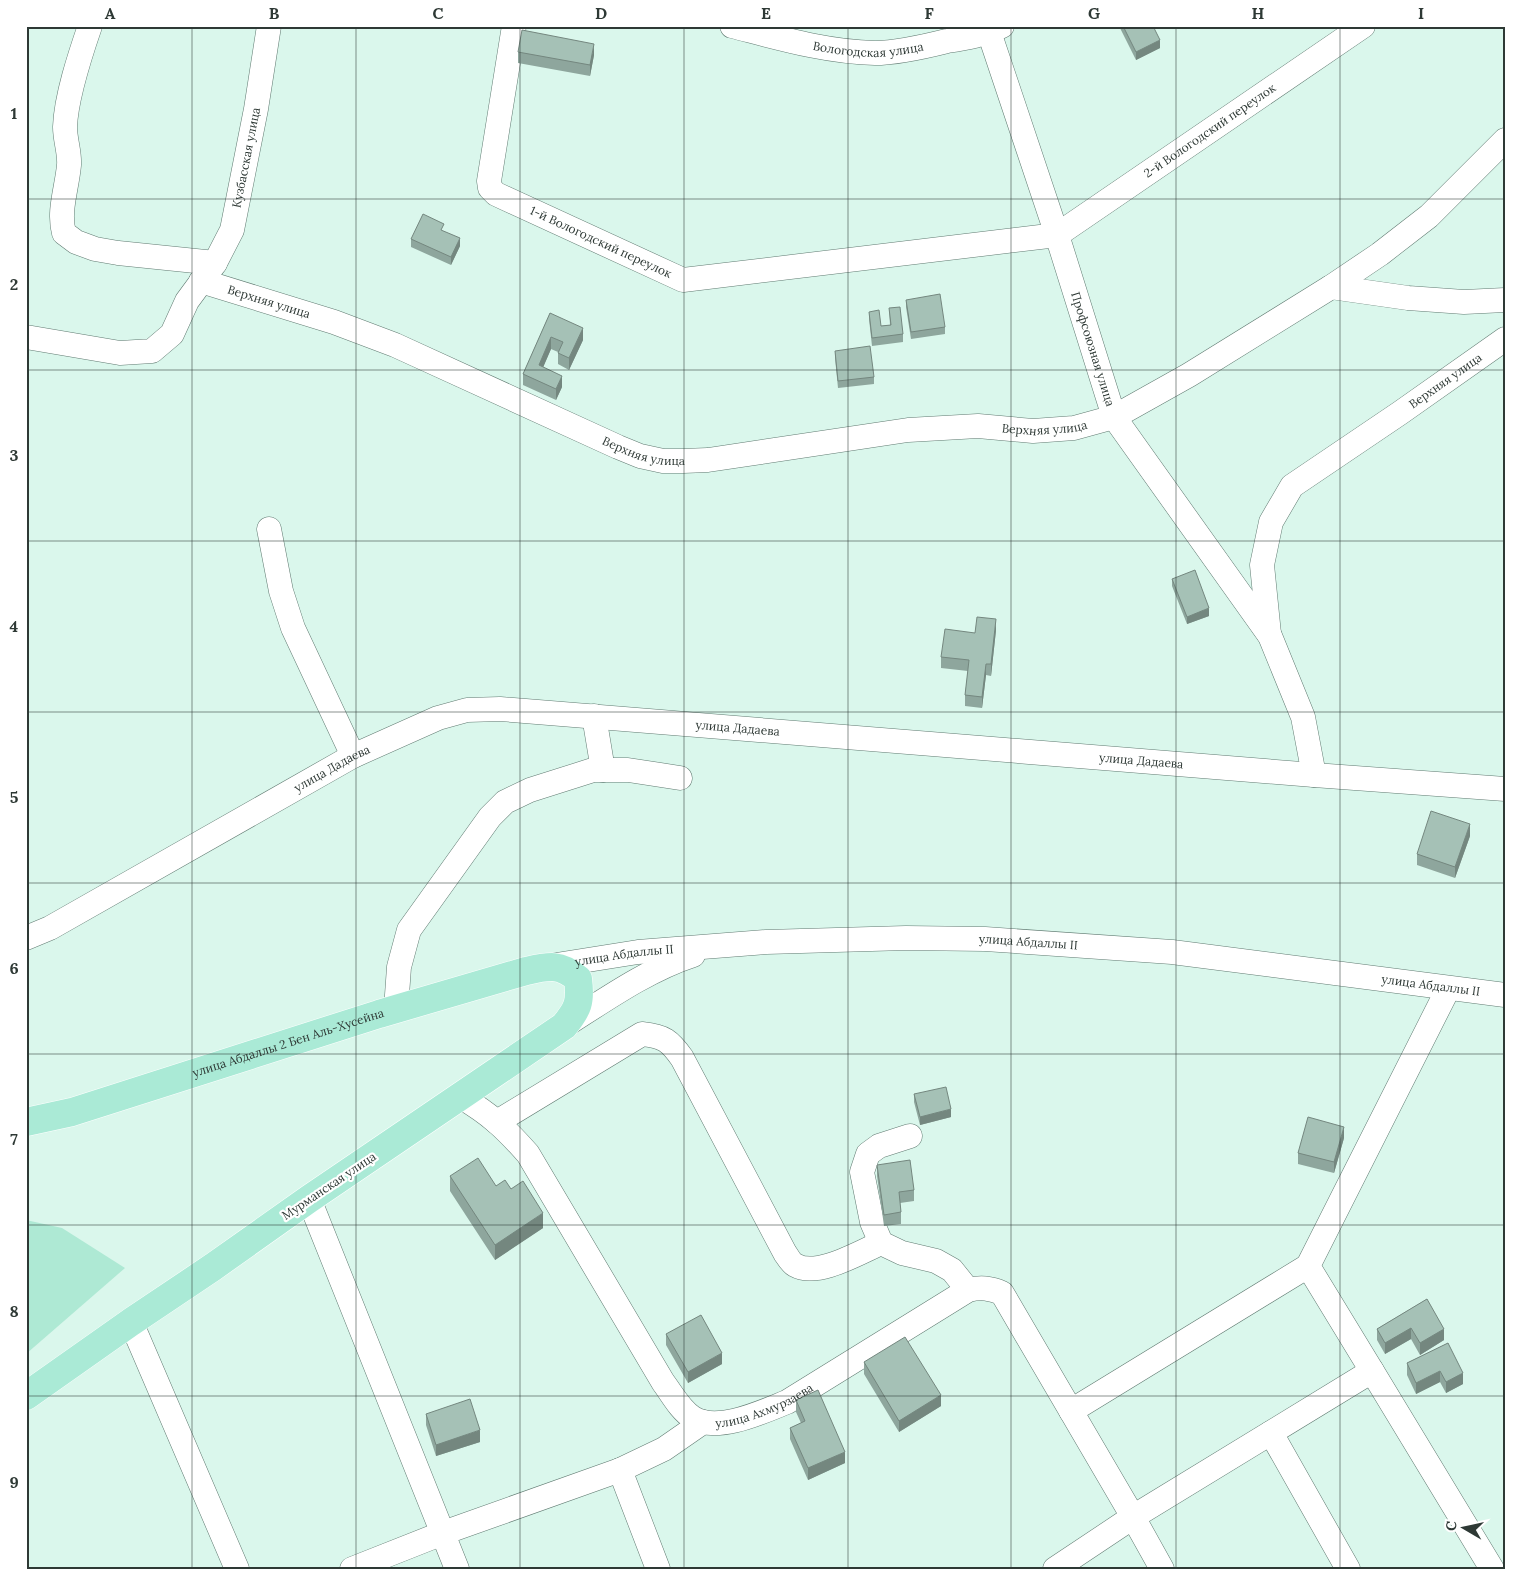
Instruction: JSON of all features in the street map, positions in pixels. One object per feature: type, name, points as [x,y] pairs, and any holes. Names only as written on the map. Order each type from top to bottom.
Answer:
[{"type":"main road","name":"улица Абдаллы 2 Бен Аль-Хусейна","points":[[26,1122],[72,1112],[396,1009],[526,971],[550,966]]},
{"type":"main road","name":"Мурманская улица","points":[[26,1396],[309,1199],[564,1026],[576,1011],[580,996],[578,979],[569,972],[550,966]]},
{"type":"street","name":"Верхняя улица","points":[[90,26],[81,53],[65,126],[69,162],[61,221],[64,233],[76,242],[95,249],[208,272],[395,345],[618,447],[640,456],[663,461],[708,460],[908,430],[978,426],[1033,431],[1074,428],[1114,417],[1189,375],[1331,287],[1380,254],[1429,216],[1505,140]]},
{"type":"street","name":"Кузбасская улица","points":[[26,337],[120,353],[152,351],[172,334],[187,301],[208,272],[232,230],[270,26]]},
{"type":"street","name":"1-й Вологодский переулок","points":[[514,26],[489,181],[490,188],[496,194],[678,279],[1056,235]]},
{"type":"street","name":"Вологодская улица","points":[[732,26],[805,44],[844,51],[877,53],[934,44],[993,28]]},
{"type":"street","name":"2-й Вологодский переулок","points":[[1056,235],[1363,26]]},
{"type":"street","name":"Профсоюзная улица","points":[[993,28],[1114,417],[1270,636]]},
{"type":"street","points":[[1331,287],[1408,298],[1464,302],[1505,300]]},
{"type":"street","name":"Верхняя улица","points":[[1270,636],[1262,564],[1271,522],[1292,486],[1400,414],[1505,339]]},
{"type":"street","points":[[269,529],[281,591],[293,628],[353,756]]},
{"type":"street","points":[[1270,636],[1304,717],[1314,775]]},
{"type":"street","name":"улица Дадаева","points":[[26,938],[50,928],[353,756],[438,718],[467,710],[500,709],[594,716],[1314,775],[1505,788]]},
{"type":"street","points":[[594,716],[603,770]]},
{"type":"street","points":[[396,1009],[399,967],[409,930],[490,817],[505,802],[530,790],[593,770],[628,770],[680,778]]},
{"type":"street","name":"улица Абдаллы II","points":[[550,966],[638,952],[724,945],[906,938],[985,939],[1172,952],[1505,996]]},
{"type":"street","points":[[564,1026],[622,989],[672,962],[724,945]]},
{"type":"street","points":[[1071,1411],[1308,1266],[1448,989]]},
{"type":"street","points":[[497,1122],[642,1034],[658,1036],[674,1046],[682,1058],[784,1252],[794,1265],[810,1270],[828,1266],[881,1243]]},
{"type":"street","name":"улица Ахмурзаева","points":[[461,1097],[487,1112],[528,1154],[663,1382],[682,1409],[692,1418],[703,1422],[720,1423],[754,1415],[787,1402],[968,1290]]},
{"type":"street","points":[[910,1136],[879,1146],[868,1154],[862,1172],[872,1222],[881,1243],[902,1253],[936,1261],[952,1270],[968,1290],[991,1289],[1002,1294],[1162,1569]]},
{"type":"street","points":[[309,1199],[457,1569]]},
{"type":"street","points":[[1308,1266],[1492,1569]]},
{"type":"street","points":[[131,1322],[237,1569]]},
{"type":"street","points":[[1055,1569],[1133,1517],[1372,1371]]},
{"type":"street","points":[[352,1569],[443,1533],[620,1470],[664,1449],[703,1422]]},
{"type":"street","points":[[1271,1433],[1348,1569]]},
{"type":"street","points":[[620,1470],[658,1569]]},
{"type":"green space","points":[[26,1220],[62,1228],[125,1268],[26,1354]]},
{"type":"building","points":[[1123,26],[1153,26],[1160,40],[1136,52]]},
{"type":"building","points":[[522,30],[594,44],[590,65],[518,52]]},
{"type":"building","points":[[423,214],[444,224],[441,230],[460,238],[451,257],[411,239]]},
{"type":"building","points":[[940,294],[945,327],[911,332],[906,300]]},
{"type":"building","points":[[900,307],[903,334],[872,338],[869,312],[879,310],[881,326],[891,325],[889,308]]},
{"type":"building","points":[[550,313],[583,328],[569,358],[558,353],[563,342],[551,337],[539,365],[562,376],[556,389],[523,374]]},
{"type":"building","points":[[870,346],[874,377],[838,381],[835,351]]},
{"type":"building","points":[[1195,570],[1209,608],[1187,617],[1172,579]]},
{"type":"building","points":[[977,617],[996,619],[991,664],[986,664],[982,697],[965,695],[969,660],[941,657],[945,629],[975,633]]},
{"type":"building","points":[[1431,811],[1470,824],[1455,867],[1417,854]]},
{"type":"building","points":[[946,1087],[951,1109],[920,1117],[914,1094]]},
{"type":"building","points":[[1308,1117],[1344,1127],[1334,1162],[1298,1153]]},
{"type":"building","points":[[478,1158],[496,1186],[505,1180],[511,1189],[523,1181],[543,1213],[495,1245],[450,1176]]},
{"type":"building","points":[[910,1160],[914,1190],[899,1192],[901,1212],[884,1215],[877,1165]]},
{"type":"building","points":[[1427,1299],[1444,1329],[1420,1343],[1411,1328],[1385,1343],[1377,1329]]},
{"type":"building","points":[[701,1315],[722,1353],[688,1372],[666,1334]]},
{"type":"building","points":[[905,1337],[941,1395],[899,1421],[864,1362]]},
{"type":"building","points":[[1448,1343],[1463,1373],[1446,1382],[1440,1371],[1416,1383],[1407,1363]]},
{"type":"building","points":[[818,1390],[845,1452],[808,1468],[790,1428],[805,1421],[796,1400]]},
{"type":"building","points":[[470,1399],[480,1430],[436,1445],[426,1414]]}]
